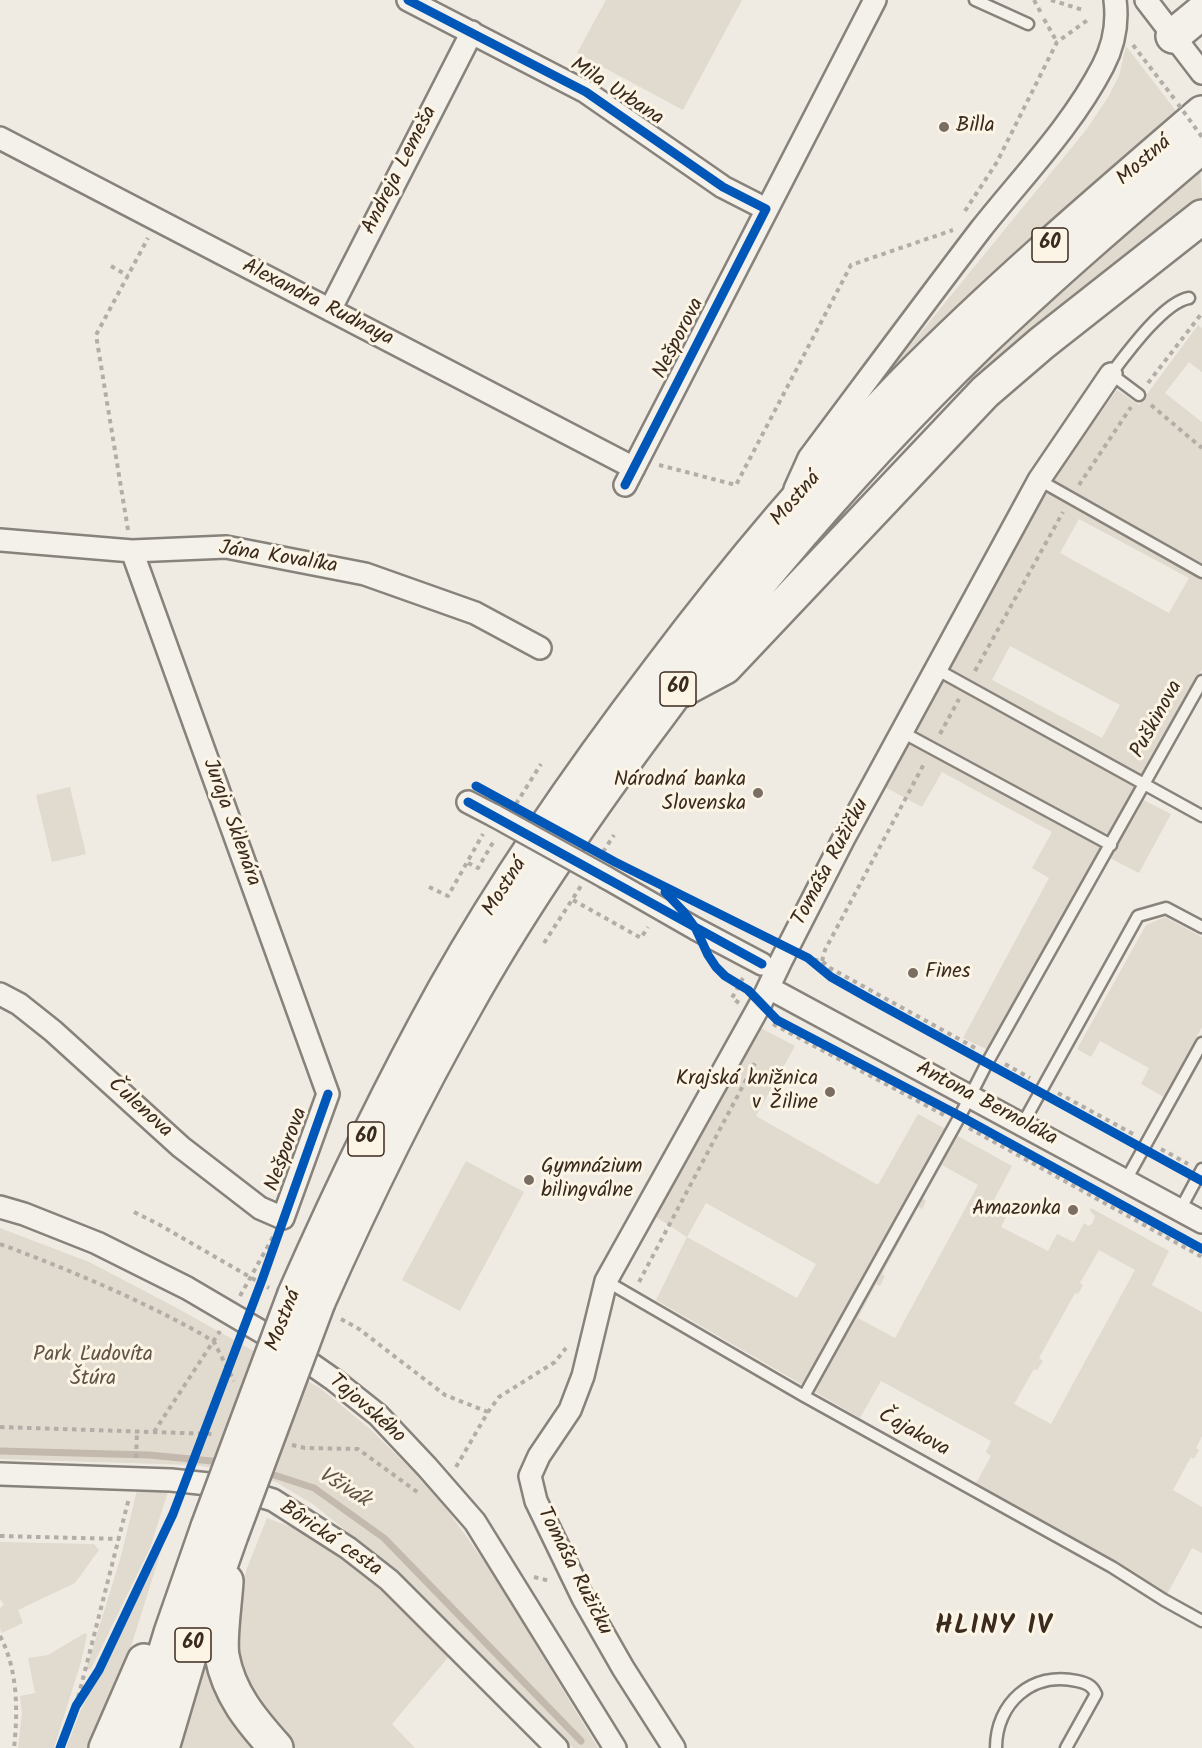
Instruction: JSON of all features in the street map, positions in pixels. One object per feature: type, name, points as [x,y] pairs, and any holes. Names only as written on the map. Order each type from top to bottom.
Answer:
[{"type":"main road","points":[[1173,36],[1202,12]]},
{"type":"main road","name":"Mostná","points":[[136,1748],[171,1633],[217,1537],[307,1302],[338,1196],[445,988],[496,902],[609,735],[705,609],[805,489],[965,322],[1190,108]]},
{"type":"main road","name":"Mostná","points":[[307,1302],[467,1003],[520,914],[577,825],[674,694],[774,565],[922,402],[1045,283],[1202,146]]},
{"type":"main road","points":[[674,694],[725,667],[985,392],[1042,343],[1202,217]]},
{"type":"main road","name":"Mostná","points":[[162,1748],[194,1640],[217,1537]]},
{"type":"main road","points":[[106,1748],[128,1695],[217,1537]]},
{"type":"main road","points":[[217,1537],[222,1654],[231,1688],[249,1718],[276,1748]]},
{"type":"street","name":"Mila Urbana","points":[[408,0],[586,92],[723,187],[766,209]]},
{"type":"street","name":"Nešporova","points":[[630,477],[875,0]]},
{"type":"street","points":[[782,516],[809,458],[981,230],[1081,105],[1105,63],[1114,36],[1117,19],[1114,0]]},
{"type":"street","points":[[1146,0],[1202,73]]},
{"type":"street","name":"Andreja Lemeša","points":[[330,310],[472,32]]},
{"type":"street","name":"Alexandra Rudnaya","points":[[0,138],[330,310],[630,477]]},
{"type":"street","name":"Tomáša Ružičku","points":[[674,1748],[623,1668],[583,1598],[536,1501],[531,1476],[539,1456],[570,1410],[584,1376],[606,1281],[765,996],[902,732],[1039,480],[1110,374]]},
{"type":"street","name":"Jána Kovalíka","points":[[0,540],[132,551],[226,547],[365,574],[475,613],[540,648]]},
{"type":"street","name":"Juraja Sklenára","points":[[132,551],[328,1094]]},
{"type":"street","points":[[468,802],[499,808],[607,878],[762,964]]},
{"type":"street","name":"Čulenova","points":[[0,994],[19,1004],[54,1030],[181,1147],[260,1208],[283,1218]]},
{"type":"street","name":"Antona Bernoláka","points":[[765,996],[969,1096],[1202,1222]]},
{"type":"street","name":"Nešporova","points":[[283,1218],[328,1094]]},
{"type":"street","name":"Tajovského","points":[[0,1207],[97,1243],[187,1288],[284,1345],[378,1415],[440,1480],[475,1522],[615,1748]]},
{"type":"street","name":"Bôrická cesta","points":[[0,1474],[171,1480],[227,1486],[273,1500],[348,1548],[389,1580],[557,1748]]},
{"type":"lane","points":[[975,0],[1028,24]]},
{"type":"lane","points":[[1139,395],[1110,374],[1169,307],[1178,300],[1189,298]]},
{"type":"lane","points":[[1039,480],[1202,572]]},
{"type":"lane","points":[[804,1396],[960,1116],[987,1063],[1145,784],[936,669]]},
{"type":"lane","name":"Puškinova","points":[[1202,681],[1145,784],[1202,816]]},
{"type":"lane","points":[[902,732],[1111,845]]},
{"type":"lane","points":[[1022,1125],[1138,916],[1166,908],[1202,927]]},
{"type":"lane","points":[[1126,1180],[1202,1043]]},
{"type":"lane","points":[[1180,1210],[1199,1173]]},
{"type":"lane","name":"Čajakova","points":[[606,1281],[804,1396],[1112,1567],[1202,1621]]},
{"type":"lane","points":[[996,1748],[999,1724],[1014,1699],[1038,1682],[1054,1678],[1086,1683],[1094,1689],[1096,1694],[1066,1748]]},
{"type":"path","points":[[1051,0],[1083,10]]},
{"type":"path","points":[[630,477],[659,465],[736,485],[851,265],[953,230],[997,162],[1057,42],[1089,19]]},
{"type":"path","points":[[1131,42],[1190,108],[1202,137]]},
{"type":"path","points":[[132,551],[96,335],[150,235]]},
{"type":"path","points":[[111,266],[128,276]]},
{"type":"path","points":[[1202,313],[1139,395],[1202,448]]},
{"type":"path","points":[[499,808],[523,812]]},
{"type":"path","points":[[468,863],[478,868],[495,839]]},
{"type":"path","points":[[429,887],[448,896],[479,841]]},
{"type":"path","points":[[595,851],[605,856]]},
{"type":"path","points":[[573,900],[628,931]]},
{"type":"path","points":[[788,948],[808,958],[831,977],[1144,1149],[1199,1173]]},
{"type":"path","points":[[732,981],[765,996],[777,1020],[960,1116],[1202,1249]]},
{"type":"path","points":[[632,1295],[759,1056]]},
{"type":"path","points":[[134,1212],[159,1224],[251,1278],[307,1302],[358,1329],[445,1395],[488,1412]]},
{"type":"path","points":[[76,1706],[99,1670],[173,1514],[262,1280],[283,1218]]},
{"type":"path","points":[[0,1244],[135,1299],[214,1342],[154,1432],[0,1427]]},
{"type":"path","points":[[251,1278],[261,1260]]},
{"type":"path","points":[[290,1444],[305,1448],[358,1449],[421,1495],[455,1468],[499,1397],[555,1362],[567,1346]]},
{"type":"path","points":[[136,1448],[137,1432]]},
{"type":"path","points":[[60,1748],[76,1706],[131,1489]]},
{"type":"path","points":[[0,1536],[120,1539]]},
{"type":"path","points":[[0,1636],[14,1678],[18,1717],[14,1748]]},
{"type":"green space","points":[[606,0],[742,0],[683,110],[577,53]]},
{"type":"green space","points":[[1126,46],[1176,111],[978,290],[863,403],[1086,130],[1119,76]]},
{"type":"green space","points":[[1200,167],[1202,200],[969,386],[966,383],[1047,305]]},
{"type":"green space","points":[[1198,325],[1202,328],[1202,372],[1189,362],[1165,393],[1202,422],[1202,669],[1132,794],[1171,814],[1139,873],[1098,852],[988,1050],[963,1038],[1049,878],[1032,868],[1052,832],[942,772],[922,807],[883,786],[1041,497],[1117,390],[1139,405]],"holes":[[[1079,519],[1189,578],[1169,613],[1060,553]],[[1010,646],[1120,705],[1102,738],[992,680]]]},
{"type":"green space","points":[[70,787],[86,854],[52,862],[36,795]]},
{"type":"green space","points":[[1165,917],[1202,937],[1202,1027],[1164,1097],[1141,1084],[1149,1068],[1100,1041],[1091,1057],[1077,1049],[1146,925]]},
{"type":"green space","points":[[759,1027],[795,1046],[756,1116],[878,1185],[918,1114],[1012,1166],[994,1200],[1010,1209],[1001,1227],[1048,1251],[1057,1234],[1074,1242],[1084,1223],[1088,1226],[1092,1224],[1095,1216],[1090,1211],[1091,1208],[1169,1251],[1152,1285],[1202,1312],[1202,1436],[1196,1448],[1199,1450],[1194,1459],[1191,1457],[1173,1490],[1202,1507],[1202,1553],[1192,1548],[1164,1600],[973,1489],[991,1456],[986,1452],[991,1441],[881,1381],[860,1418],[656,1300],[687,1237],[656,1217]],"holes":[[[942,1165],[978,1185],[895,1338],[858,1318],[876,1284],[880,1286],[885,1276],[882,1274],[918,1207],[922,1209],[926,1201],[923,1198]],[[706,1203],[816,1264],[797,1298],[687,1237]],[[1099,1250],[1135,1270],[1051,1424],[1014,1404],[1034,1369],[1037,1370],[1043,1361],[1039,1358],[1075,1293],[1078,1294],[1083,1285],[1080,1283]]]},
{"type":"green space","points":[[466,1161],[524,1192],[460,1311],[402,1280]]},
{"type":"green space","name":"Park Ľudovíta Štúra","points":[[0,1228],[89,1262],[175,1307],[320,1388],[369,1428],[420,1478],[448,1511],[491,1571],[598,1748],[573,1748],[397,1572],[314,1505],[276,1482],[239,1471],[193,1465],[0,1459]]},
{"type":"green space","points":[[137,1490],[168,1492],[150,1548],[91,1669],[86,1670],[121,1556]]},
{"type":"green space","points":[[267,1518],[299,1530],[343,1557],[383,1589],[451,1654],[392,1724],[415,1748],[292,1748],[275,1733],[241,1684],[232,1630],[247,1568]]},
{"type":"green space","points":[[0,1542],[94,1544],[99,1550],[75,1583],[18,1610],[23,1623],[2,1633],[0,1608],[4,1605],[0,1599]]},
{"type":"green space","points":[[162,1544],[122,1675],[94,1748],[66,1748],[80,1712]]},
{"type":"green space","points":[[85,1633],[87,1635],[81,1662],[54,1748],[18,1748],[22,1713],[20,1696],[35,1693],[28,1658],[48,1655]]},
{"type":"green space","points":[[207,1645],[261,1748],[177,1748]]},
{"type":"waterway","name":"Všivák","points":[[0,1451],[149,1455],[222,1462]]},
{"type":"waterway","name":"Všivák","points":[[265,1472],[314,1488],[384,1538],[581,1741]]},
{"type":"cycle path","points":[[408,0],[586,92],[723,187],[766,209],[625,485]]},
{"type":"cycle path","points":[[476,786],[615,862],[808,958],[831,977],[1202,1181]]},
{"type":"cycle path","points":[[468,802],[762,964]]},
{"type":"cycle path","points":[[665,892],[696,929],[716,967],[725,976],[748,990],[777,1020],[960,1116],[1202,1249]]},
{"type":"cycle path","points":[[60,1748],[76,1706],[99,1670],[173,1514],[262,1280],[328,1094]]},
{"type":"place","name":"Billa","points":[[944,127]]},
{"type":"place","name":"Národná banka Slovenska","points":[[758,793]]},
{"type":"place","name":"Fines","points":[[913,973]]},
{"type":"place","name":"Krajská knižnica v Žiline","points":[[830,1092]]},
{"type":"place","name":"Gymnázium bilingválne","points":[[529,1180]]},
{"type":"place","name":"Amazonka","points":[[1073,1210]]},
{"type":"district","name":"HLINY IV","points":[[994,1628]]}]
